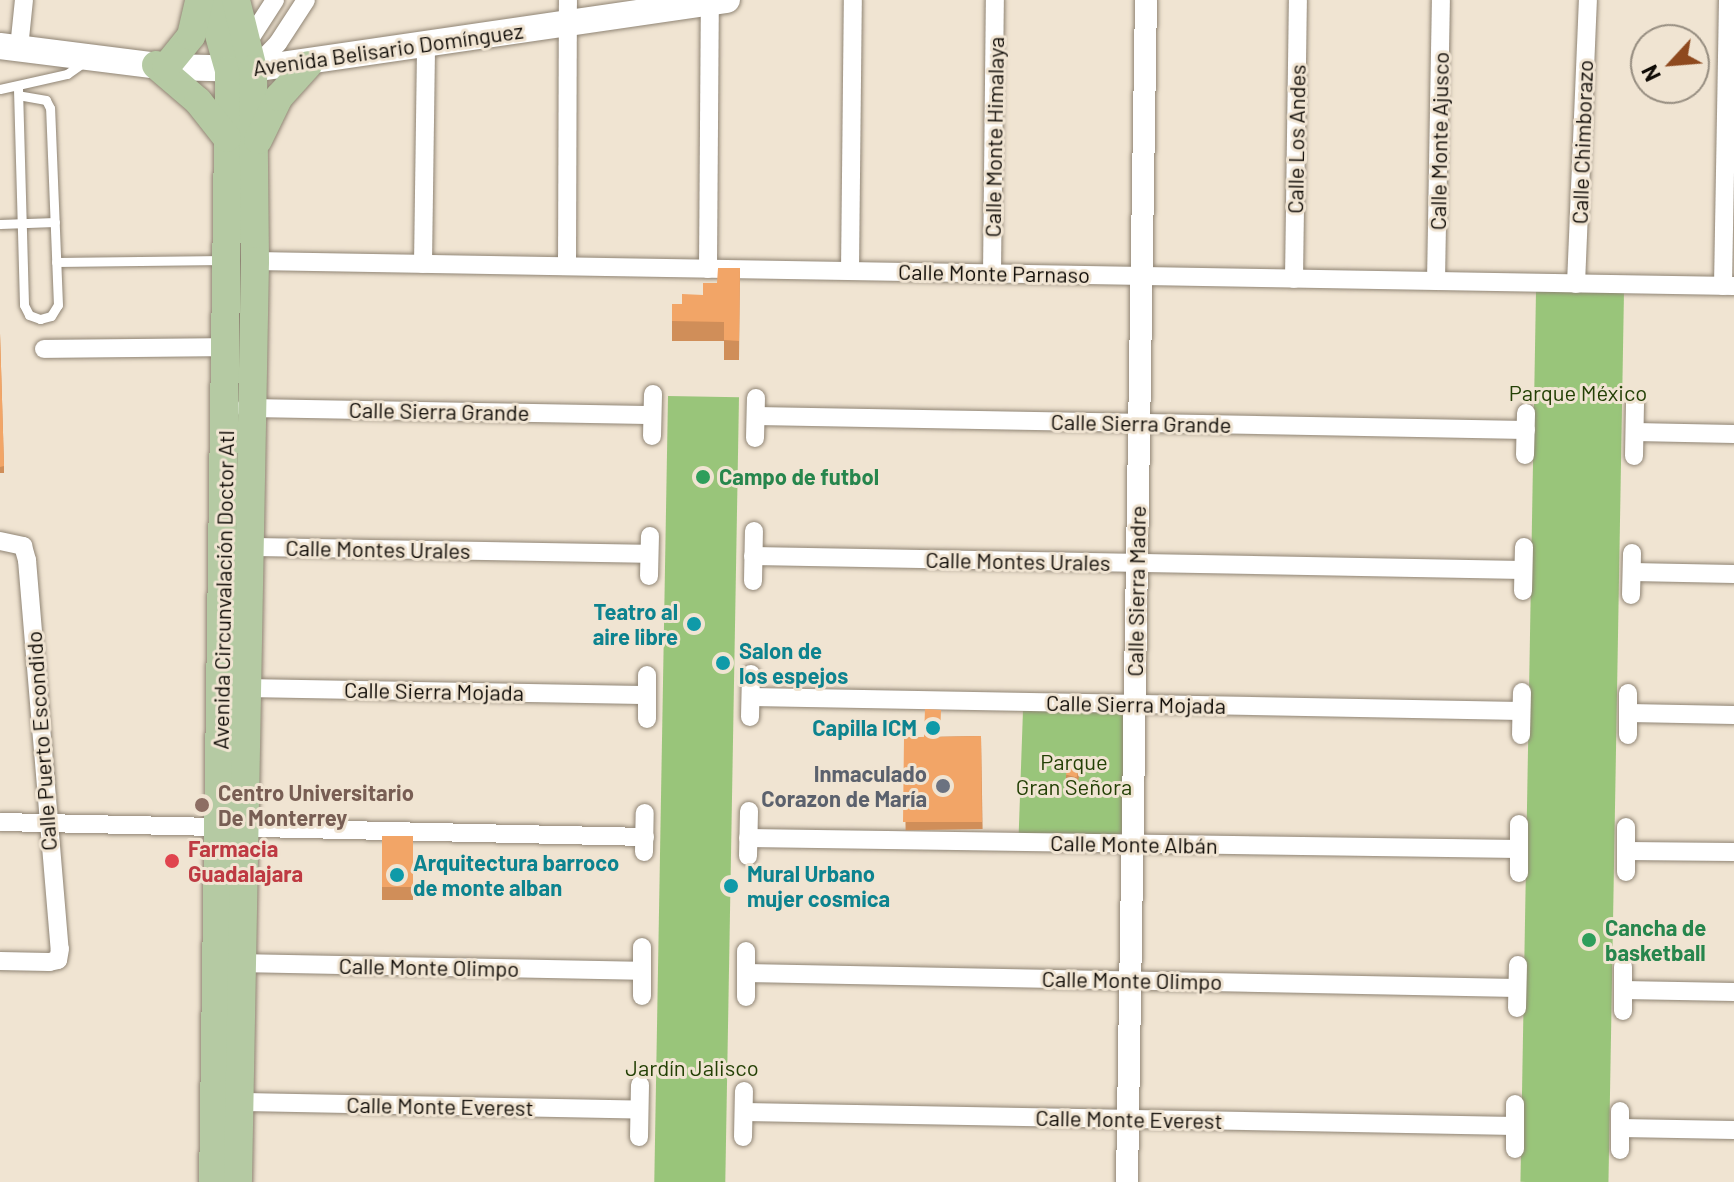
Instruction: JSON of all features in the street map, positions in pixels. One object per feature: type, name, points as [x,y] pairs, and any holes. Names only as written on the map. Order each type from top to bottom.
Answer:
[{"type":"main road","points":[[199,0],[191,36],[161,66],[198,101],[227,138]]},
{"type":"main road","name":"Avenida Circunvalación Doctor Atl","points":[[209,0],[243,60],[227,138],[241,261],[230,963],[213,1182]]},
{"type":"main road","name":"Avenida Circunvalación Doctor Atl","points":[[234,688],[250,547],[239,408],[227,347],[254,148],[236,0]]},
{"type":"main road","points":[[248,0],[260,0]]},
{"type":"main road","name":"Avenida Belisario Domínguez","points":[[9,47],[161,66],[243,60],[308,65],[426,46],[568,11],[716,1]]},
{"type":"main road","points":[[254,148],[279,97],[308,65]]},
{"type":"main road","name":"Avenida Circunvalación Doctor Atl","points":[[230,963],[240,1102],[238,1182]]},
{"type":"street","points":[[9,47],[24,0]]},
{"type":"street","points":[[243,60],[275,0]]},
{"type":"street","points":[[243,60],[278,43],[306,0]]},
{"type":"street","points":[[850,271],[853,0]]},
{"type":"street","name":"Calle Monte Himalaya","points":[[992,273],[995,0]]},
{"type":"street","name":"Calle Sierra Madre","points":[[1127,1182],[1146,0]]},
{"type":"street","name":"Calle Los Andes","points":[[1294,279],[1298,0]]},
{"type":"street","name":"Calle Monte Ajusco","points":[[1436,281],[1441,0]]},
{"type":"street","name":"Calle Chimborazo","points":[[1576,284],[1588,0]]},
{"type":"street","points":[[1728,0],[1728,286]]},
{"type":"street","points":[[708,269],[716,1]]},
{"type":"street","points":[[567,266],[568,11]]},
{"type":"street","points":[[423,264],[426,46]]},
{"type":"street","name":"Calle Monte Parnaso","points":[[241,261],[1728,286]]},
{"type":"street","points":[[44,349],[227,347]]},
{"type":"street","points":[[652,436],[653,394]]},
{"type":"street","points":[[1634,456],[1635,404]]},
{"type":"street","name":"Calle Sierra Grande","points":[[755,438],[756,407],[1139,423],[1526,422],[1525,455]]},
{"type":"street","name":"Calle Sierra Grande","points":[[239,408],[652,415]]},
{"type":"street","points":[[1635,432],[1734,434]]},
{"type":"street","points":[[753,581],[754,531]]},
{"type":"street","name":"Calle Puerto Escondido","points":[[0,541],[23,546],[27,560],[58,960],[0,961]]},
{"type":"street","name":"Calle Montes Urales","points":[[250,547],[650,545],[649,576]]},
{"type":"street","points":[[1523,591],[1524,547]]},
{"type":"street","name":"Calle Montes Urales","points":[[753,556],[1523,570]]},
{"type":"street","points":[[1631,595],[1632,563],[1734,574]]},
{"type":"street","points":[[750,717],[751,674]]},
{"type":"street","points":[[647,675],[647,719]]},
{"type":"street","name":"Calle Sierra Mojada","points":[[234,688],[647,695]]},
{"type":"street","points":[[1521,735],[1522,692]]},
{"type":"street","points":[[1628,693],[1628,735]]},
{"type":"street","name":"Calle Sierra Mojada","points":[[751,697],[1521,711]]},
{"type":"street","points":[[1629,713],[1734,715]]},
{"type":"street","name":"Calle Monte Albán","points":[[749,811],[748,847],[1132,844],[1519,849]]},
{"type":"street","points":[[0,822],[232,826],[644,844],[645,813]]},
{"type":"street","points":[[1519,824],[1519,873]]},
{"type":"street","points":[[1626,827],[1626,872]]},
{"type":"street","points":[[1626,851],[1734,852]]},
{"type":"street","points":[[642,947],[642,996]]},
{"type":"street","points":[[746,951],[746,997]]},
{"type":"street","name":"Calle Monte Olimpo","points":[[230,963],[642,971]]},
{"type":"street","points":[[1517,1008],[1518,965]]},
{"type":"street","points":[[1623,967],[1623,1011]]},
{"type":"street","name":"Calle Monte Olimpo","points":[[746,973],[1517,988]]},
{"type":"street","points":[[1623,990],[1734,992]]},
{"type":"street","points":[[639,1137],[640,1085]]},
{"type":"street","points":[[743,1137],[744,1091]]},
{"type":"street","name":"Calle Monte Everest","points":[[240,1102],[639,1110]]},
{"type":"street","points":[[1515,1104],[1515,1149]]},
{"type":"street","name":"Calle Monte Everest","points":[[744,1112],[1515,1126]]},
{"type":"street","points":[[1620,1150],[1620,1120],[1734,1130]]},
{"type":"lane","points":[[18,92],[67,74],[94,56]]},
{"type":"lane","points":[[0,89],[18,92],[46,100],[50,108],[58,305],[51,316],[29,315],[24,305],[18,92]]},
{"type":"lane","points":[[0,224],[55,222]]},
{"type":"lane","name":"Calle Monte Parnaso","points":[[56,262],[241,261]]},
{"type":"green space","name":"Parque México","points":[[1536,291],[1624,293],[1608,1182],[1520,1182]]},
{"type":"green space","name":"Jardín Jalisco","points":[[668,396],[739,397],[725,1182],[654,1182]]},
{"type":"green space","name":"Parque Gran Señora","points":[[1023,710],[1126,714],[1122,839],[1019,835]]},
{"type":"building","points":[[718,268],[740,268],[739,341],[724,340],[724,322],[672,321],[672,304],[682,304],[682,294],[703,295],[703,283],[717,283]]},
{"type":"building","points":[[0,333],[4,466],[0,467]]},
{"type":"building","name":"Inmaculado Corazon de María","points":[[925,709],[941,710],[940,737],[981,736],[982,822],[903,822],[904,737],[924,737]]},
{"type":"building","points":[[1069,763],[1080,766],[1077,777],[1066,775]]},
{"type":"building","name":"Arquitectura barroco de monte alban","points":[[382,836],[413,836],[413,887],[382,887]]},
{"type":"place","name":"Campo de futbol","points":[[703,477]]},
{"type":"place","name":"Teatro al aire libre","points":[[694,624]]},
{"type":"place","name":"Salon de los espejos","points":[[723,663]]},
{"type":"place","name":"Capilla ICM","points":[[933,728]]},
{"type":"place","name":"Inmaculado Corazon de María","points":[[943,786]]},
{"type":"place","name":"Centro Universitario De Monterrey","points":[[202,805]]},
{"type":"place","name":"Farmacia Guadalajara","points":[[172,861]]},
{"type":"place","name":"Arquitectura barroco de monte alban","points":[[397,875]]},
{"type":"place","name":"Mural Urbano mujer cosmica","points":[[731,886]]},
{"type":"place","name":"Cancha de basketball","points":[[1589,940]]}]
